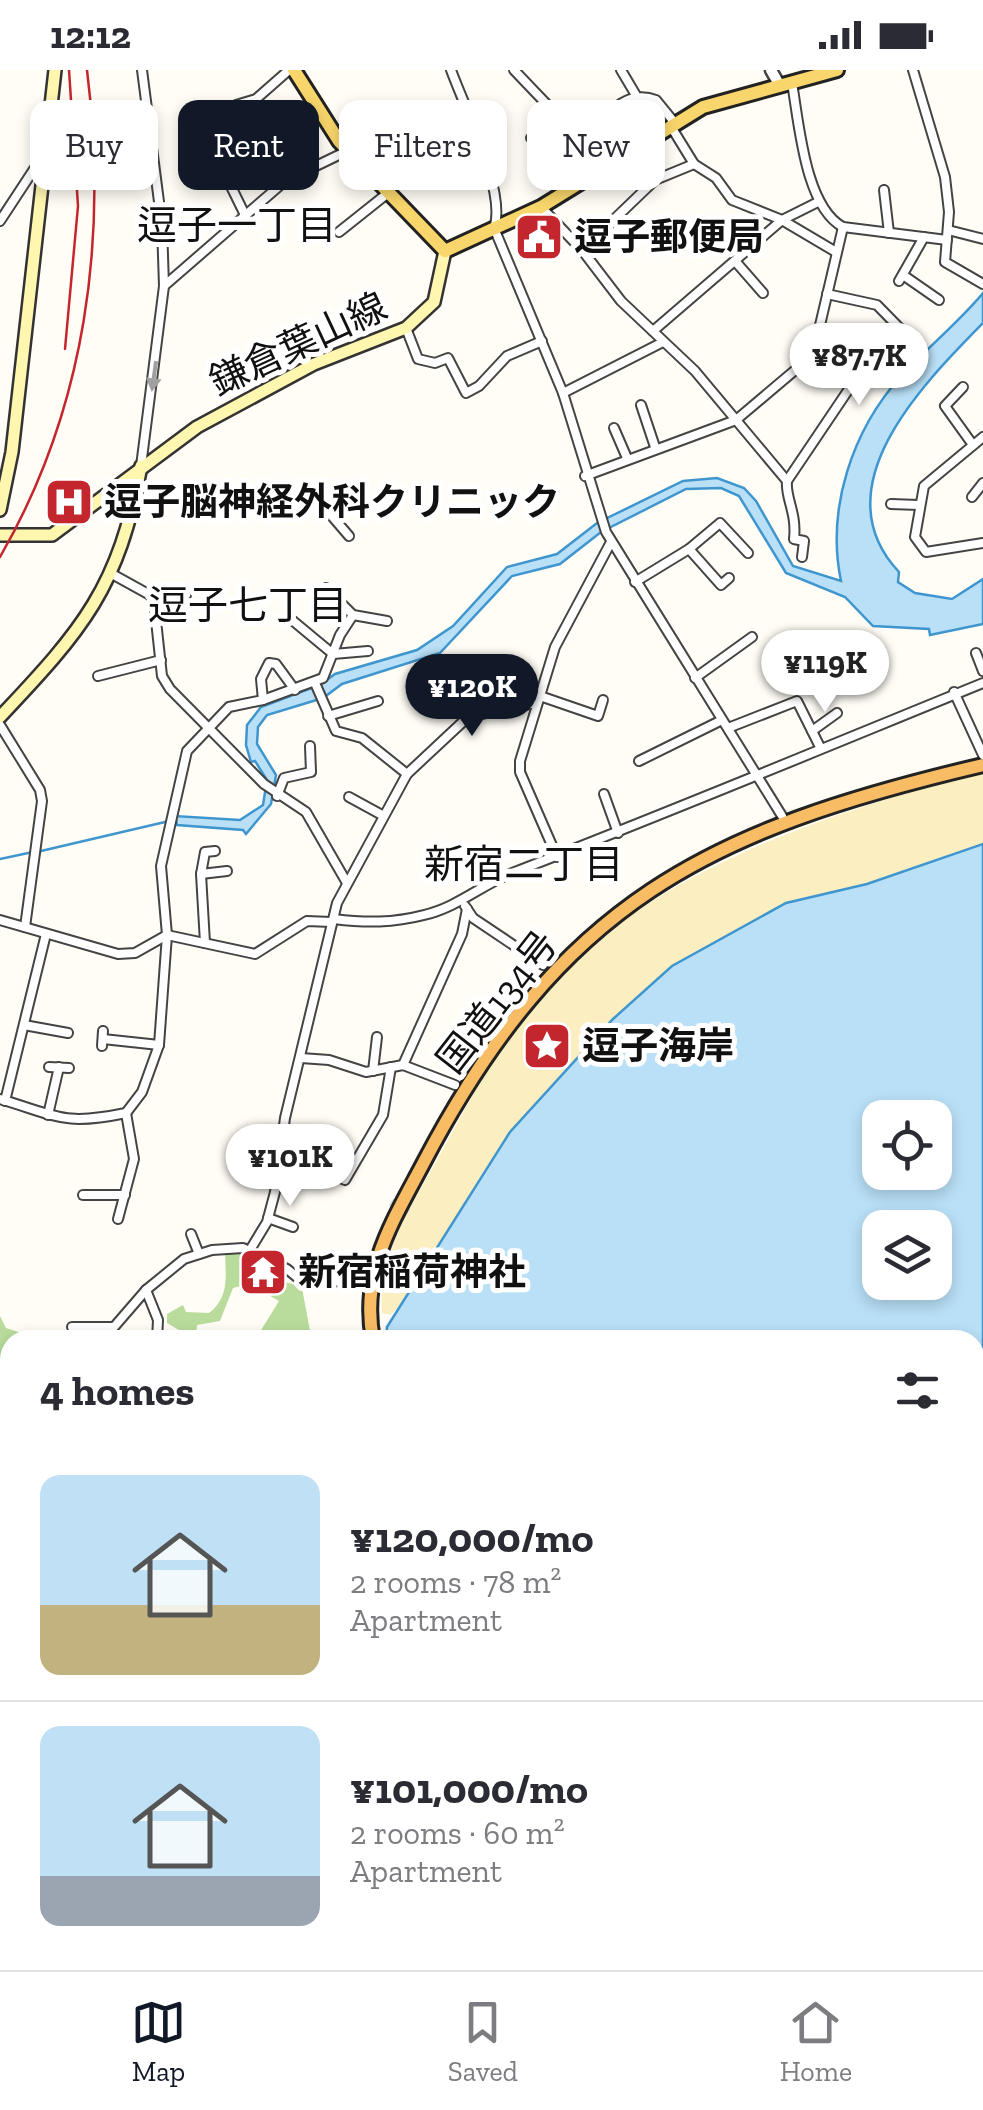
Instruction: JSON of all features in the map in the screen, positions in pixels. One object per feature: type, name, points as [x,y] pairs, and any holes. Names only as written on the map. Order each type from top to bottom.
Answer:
[{"type":"highway","name":"国道134号","points":[[371,1330],[369,1285],[385,1238],[468,1082],[526,1001],[572,950],[650,889],[726,848],[808,815],[983,765]]},
{"type":"main road","points":[[52,100],[55,70]]},
{"type":"main road","points":[[291,70],[339,139]]},
{"type":"main road","points":[[385,190],[445,251],[541,207],[672,124],[718,102],[836,70]]},
{"type":"main road","points":[[0,510],[42,190]]},
{"type":"main road","name":"鎌倉葉山線","points":[[0,535],[52,535],[141,466],[231,407],[314,364],[406,328],[434,302],[445,251]]},
{"type":"main road","points":[[0,717],[70,639],[112,574],[127,536],[141,466]]},
{"type":"street","points":[[141,466],[164,286],[162,224],[142,70]]},
{"type":"street","points":[[246,217],[221,166],[236,104],[256,99],[291,70]]},
{"type":"street","points":[[452,70],[489,175],[497,220],[494,228],[562,392],[600,519],[635,582],[782,816]]},
{"type":"street","points":[[514,70],[543,100]]},
{"type":"street","points":[[621,70],[637,97]]},
{"type":"street","points":[[771,70],[786,85],[818,202],[843,227],[924,237],[983,239]]},
{"type":"street","points":[[912,70],[945,177],[945,262],[983,284]]},
{"type":"street","points":[[630,100],[656,100],[694,164],[716,178],[732,200],[782,220],[836,252]]},
{"type":"street","points":[[164,286],[284,181],[339,154]]},
{"type":"street","points":[[579,246],[616,219],[655,180],[694,164]]},
{"type":"street","points":[[0,221],[30,177]]},
{"type":"street","points":[[884,190],[889,233]]},
{"type":"street","points":[[339,232],[388,193]]},
{"type":"street","points":[[653,331],[782,220],[818,202]]},
{"type":"street","points":[[541,207],[579,246],[621,302],[695,371],[787,481]]},
{"type":"street","points":[[585,476],[736,420],[813,354],[843,227]]},
{"type":"street","points":[[924,237],[901,278],[939,300]]},
{"type":"street","points":[[736,261],[764,294]]},
{"type":"street","points":[[827,294],[877,305],[921,350]]},
{"type":"street","points":[[406,328],[418,359],[435,363],[448,358],[466,393],[480,386],[507,356],[542,342]]},
{"type":"street","points":[[819,333],[852,382]]},
{"type":"street","points":[[562,392],[663,342]]},
{"type":"street","points":[[802,557],[804,541],[794,540],[796,518],[786,490],[787,481],[852,382],[876,368]]},
{"type":"street","points":[[964,387],[944,406],[980,441],[929,478],[919,505],[915,536],[926,552],[983,542]]},
{"type":"street","points":[[640,404],[655,447]]},
{"type":"street","points":[[614,428],[627,458]]},
{"type":"street","points":[[972,497],[983,483]]},
{"type":"street","points":[[891,504],[919,505]]},
{"type":"street","points":[[331,515],[349,536]]},
{"type":"street","points":[[635,582],[689,549],[720,523],[748,553]]},
{"type":"street","points":[[557,857],[520,772],[536,699],[554,648],[611,542]]},
{"type":"street","points":[[689,549],[721,585],[729,578]]},
{"type":"street","points":[[112,574],[150,595],[154,602],[162,676],[170,689],[264,784],[306,812],[347,883]]},
{"type":"street","points":[[326,588],[353,615],[388,621]]},
{"type":"street","points":[[154,602],[174,610],[186,595]]},
{"type":"street","points":[[46,934],[3,1100],[84,1122],[126,1114],[142,1092],[159,1045],[167,934],[164,846],[187,751],[229,707],[315,685],[323,678],[353,615]]},
{"type":"street","points":[[292,620],[333,654],[368,651]]},
{"type":"street","points":[[695,678],[752,637]]},
{"type":"street","points":[[976,653],[983,671]]},
{"type":"street","points":[[98,676],[161,660]]},
{"type":"street","points":[[264,700],[261,679],[272,662],[295,690]]},
{"type":"street","points":[[0,920],[118,954],[135,952],[167,934],[255,954],[307,922],[398,921],[465,906],[503,876],[618,833],[983,683]]},
{"type":"street","points":[[315,685],[336,731],[362,738],[407,774]]},
{"type":"street","points":[[954,692],[983,756]]},
{"type":"street","points":[[250,1250],[268,1218],[284,1118],[302,1058],[306,1016],[333,920],[347,883],[407,774],[468,718],[536,699],[598,716],[603,700]]},
{"type":"street","points":[[328,716],[378,701]]},
{"type":"street","points":[[639,761],[725,724],[797,701],[820,747]]},
{"type":"street","points":[[812,730],[837,713]]},
{"type":"street","points":[[0,725],[40,790],[42,801],[25,926]]},
{"type":"street","points":[[276,794],[284,778],[311,772],[310,746]]},
{"type":"street","points":[[604,794],[618,833]]},
{"type":"street","points":[[349,797],[382,815]]},
{"type":"street","points":[[205,942],[201,874],[205,852],[216,852]]},
{"type":"street","points":[[201,874],[228,872]]},
{"type":"street","points":[[465,906],[543,966]]},
{"type":"street","points":[[403,1065],[462,934],[465,906]]},
{"type":"street","points":[[24,1025],[68,1033]]},
{"type":"street","points":[[372,1070],[377,1037]]},
{"type":"street","points":[[103,1039],[159,1045]]},
{"type":"street","points":[[302,1058],[372,1070],[403,1065],[455,1086]]},
{"type":"street","points":[[281,1154],[345,1180],[384,1115],[391,1067]]},
{"type":"street","points":[[48,1115],[59,1068]]},
{"type":"street","points":[[118,1219],[134,1159],[126,1114]]},
{"type":"street","points":[[83,1196],[125,1196]]},
{"type":"street","points":[[268,1218],[293,1227]]},
{"type":"street","points":[[192,1234],[199,1254]]},
{"type":"street","points":[[72,1326],[114,1327],[173,1265],[199,1254],[250,1250],[304,1283],[364,1280]]},
{"type":"street","points":[[146,1290],[158,1320],[158,1330]]},
{"type":"green space","points":[[240,1253],[262,1278],[302,1288],[310,1330],[261,1330],[279,1301],[249,1284],[233,1288],[220,1321],[197,1325],[197,1330],[179,1330],[167,1323],[167,1314],[183,1305],[186,1312],[209,1313],[215,1307],[225,1286],[225,1254]]},
{"type":"sand","name":"逗子海岸","points":[[983,772],[983,844],[867,884],[786,903],[672,966],[613,1019],[510,1132],[398,1308],[390,1315],[382,1313],[385,1270],[409,1210],[499,1051],[534,1003],[574,960],[665,893],[766,842],[874,803]]},
{"type":"water","points":[[983,293],[983,323],[934,375],[889,438],[875,471],[870,506],[877,539],[899,572],[898,582],[915,593],[952,599],[983,579],[983,624],[930,635],[929,629],[873,626],[845,597],[786,573],[739,496],[721,488],[686,489],[601,532],[560,564],[512,576],[440,653],[342,684],[323,698],[267,715],[258,727],[257,744],[276,775],[271,804],[246,834],[243,830],[177,825],[175,816],[240,820],[263,805],[267,780],[255,761],[251,762],[246,745],[247,725],[261,707],[320,685],[335,674],[417,650],[453,626],[507,567],[557,554],[597,523],[683,481],[717,478],[744,488],[756,501],[793,566],[841,581],[837,526],[841,499],[847,472],[869,420],[902,375]]},
{"type":"water","points":[[983,844],[983,1330],[387,1330],[510,1132],[613,1019],[672,966],[786,903],[867,884]]},
{"type":"waterway","points":[[41,851],[165,822]]},
{"type":"waterway","points":[[0,859],[33,852]]},
{"type":"tunnel","points":[[391,1202],[408,1213]]},
{"type":"railway","points":[[65,349],[78,206],[69,70]]},
{"type":"railway","points":[[0,557],[53,442],[84,321],[94,196],[87,70]]},
{"type":"place","name":"逗子郵便局","points":[[539,237]]},
{"type":"place","name":"逗子脳神経外科クリニック","points":[[69,502]]},
{"type":"place","name":"逗子海岸","points":[[547,1046]]},
{"type":"place","name":"新宿稲荷神社","points":[[263,1272]]},
{"type":"district","name":"逗子一丁目","points":[[237,225]]},
{"type":"district","name":"逗子七丁目","points":[[248,605]]},
{"type":"district","name":"新宿二丁目","points":[[524,864]]}]
